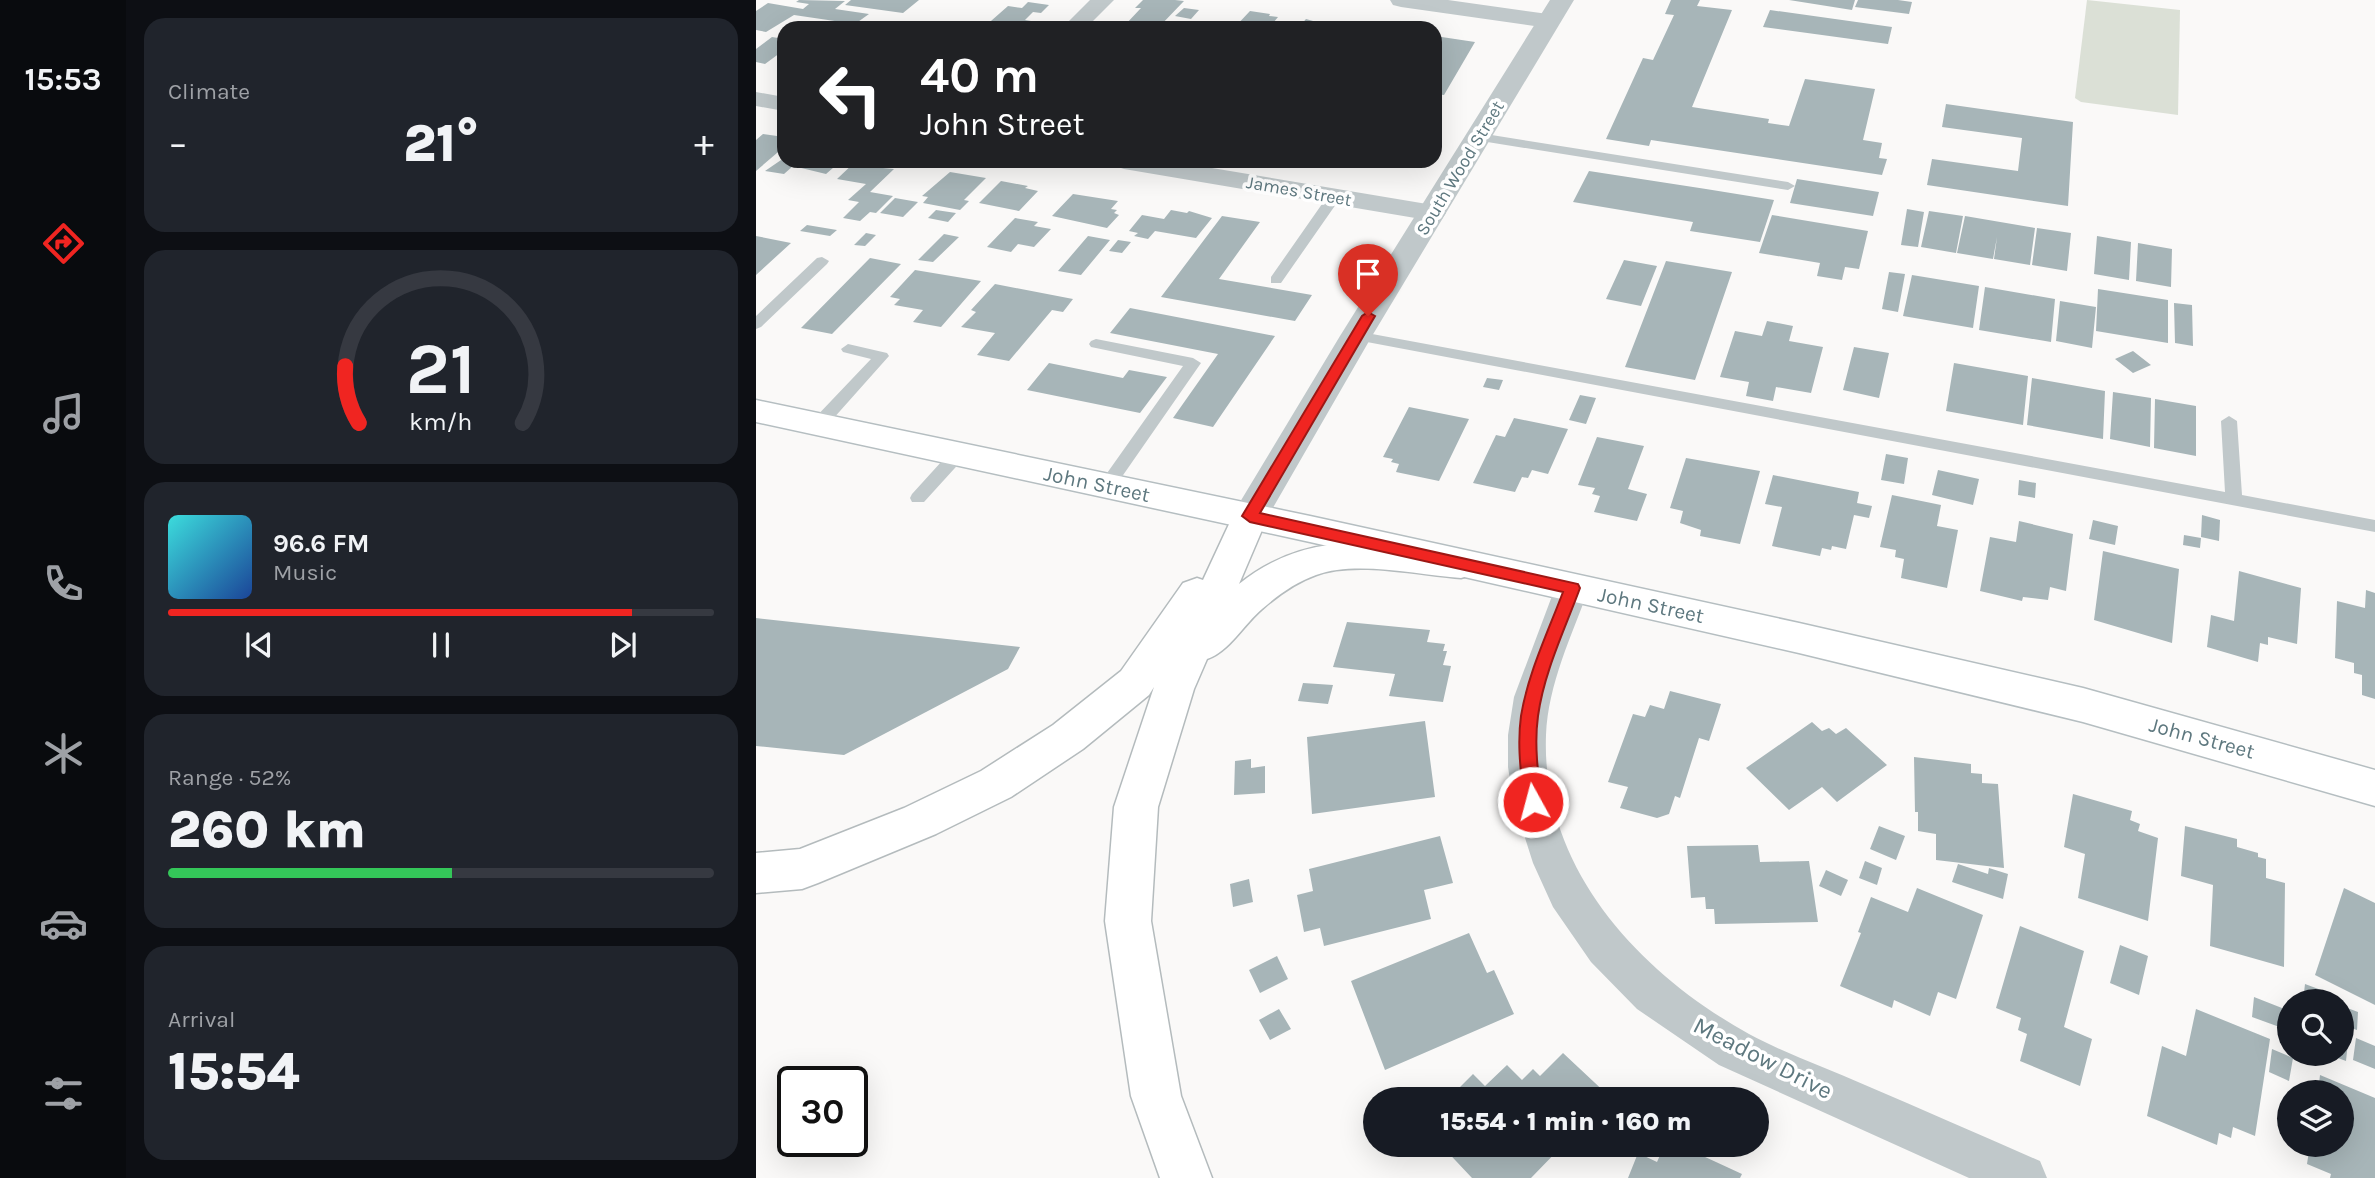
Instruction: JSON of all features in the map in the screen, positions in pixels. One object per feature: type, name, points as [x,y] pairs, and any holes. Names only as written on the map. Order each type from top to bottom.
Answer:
[{"type":"main road","name":"John Street","points":[[756,411],[1250,516],[1799,638],[2083,705],[2375,788]]},
{"type":"main road","points":[[1186,1178],[1156,1096],[1128,921],[1136,807],[1174,689],[1250,516]]},
{"type":"main road","points":[[756,873],[802,869],[920,821],[996,784],[1068,737],[1135,683],[1250,516]]},
{"type":"main road","points":[[1174,689],[1194,657],[1230,616],[1265,586],[1297,567],[1343,557],[1461,564]]},
{"type":"street","points":[[1080,21],[1103,0]]},
{"type":"street","points":[[1401,0],[1555,11]]},
{"type":"street","name":"South Wood Street","points":[[1250,516],[1356,336],[1555,11]]},
{"type":"street","points":[[756,99],[777,103]]},
{"type":"street","name":"James Street","points":[[1165,168],[1433,213]]},
{"type":"street","name":"Meadow Drive","points":[[1572,588],[1537,682],[1531,708],[1527,734],[1529,777],[1540,831],[1582,915],[1603,944],[1627,971],[1658,998],[1690,1023],[1735,1049],[2023,1178]]},
{"type":"lane","points":[[1479,137],[1788,186]]},
{"type":"lane","points":[[1276,280],[1334,197]]},
{"type":"lane","points":[[756,324],[822,261]]},
{"type":"lane","points":[[1356,336],[2375,526]]},
{"type":"lane","points":[[1096,344],[1194,363],[1106,487]]},
{"type":"lane","points":[[818,425],[882,356],[848,349]]},
{"type":"lane","points":[[2229,421],[2234,499]]},
{"type":"lane","points":[[918,498],[958,454]]},
{"type":"shaded area","points":[[2087,0],[2180,10],[2178,115],[2081,102],[2075,98]]},
{"type":"building","points":[[851,0],[919,0],[903,13],[845,5]]},
{"type":"building","points":[[1143,0],[1184,1],[1165,21],[1129,21],[1141,8],[1135,8]]},
{"type":"building","points":[[1671,0],[1700,0],[1697,6],[1732,10],[1692,107],[1769,119],[1768,123],[1789,126],[1805,79],[1875,89],[1863,140],[1882,143],[1879,158],[1887,159],[1882,175],[1651,140],[1649,146],[1606,139],[1643,58],[1653,60],[1674,15],[1665,14]]},
{"type":"building","points":[[1789,0],[1855,0],[1852,10]]},
{"type":"building","points":[[1858,0],[1912,2],[1909,14],[1855,7]]},
{"type":"building","points":[[845,1],[835,9],[869,14],[859,21],[835,21],[794,15],[784,21],[777,21],[777,25],[766,32],[756,30],[756,11],[768,3],[803,9],[809,4],[796,2]]},
{"type":"building","points":[[1028,2],[1049,5],[1041,13],[1033,12],[1025,20],[1031,21],[991,21],[1008,6],[1022,8]]},
{"type":"building","points":[[1184,8],[1199,10],[1191,19],[1175,16]]},
{"type":"building","points":[[1770,10],[1892,27],[1888,44],[1763,27]]},
{"type":"building","points":[[1250,11],[1278,17],[1275,21],[1241,21]]},
{"type":"building","points":[[772,37],[777,38],[777,55],[765,64],[756,62],[756,49]]},
{"type":"building","points":[[1442,37],[1475,42],[1444,95]]},
{"type":"building","points":[[1946,104],[2073,122],[2068,206],[1927,185],[1932,159],[2018,171],[2022,138],[1942,127]]},
{"type":"building","points":[[763,134],[777,136],[777,153],[756,171],[756,140]]},
{"type":"building","points":[[777,163],[777,168],[791,168],[784,174],[765,171]]},
{"type":"building","points":[[801,168],[833,168],[826,174]]},
{"type":"building","points":[[849,168],[894,169],[870,192],[893,196],[876,213],[870,212],[860,221],[843,218],[859,202],[848,200],[866,184],[837,179]]},
{"type":"building","points":[[1589,171],[1774,200],[1760,242],[1690,231],[1693,222],[1573,202]]},
{"type":"building","points":[[950,172],[986,178],[964,200],[969,201],[960,210],[923,203],[928,197],[922,196]]},
{"type":"building","points":[[1797,179],[1879,192],[1873,216],[1790,203]]},
{"type":"building","points":[[1001,181],[1028,186],[1025,188],[1038,191],[1019,211],[979,203]]},
{"type":"building","points":[[1073,194],[1118,201],[1111,209],[1117,210],[1114,213],[1119,215],[1107,228],[1052,216]]},
{"type":"building","points":[[895,198],[918,202],[903,217],[880,213]]},
{"type":"building","points":[[1907,209],[1924,212],[1918,247],[1901,245]]},
{"type":"building","points":[[936,210],[956,213],[948,222],[928,218]]},
{"type":"building","points":[[1171,210],[1187,213],[1189,211],[1212,218],[1196,238],[1155,231],[1148,239],[1134,236],[1138,233],[1129,231],[1142,215],[1164,219]]},
{"type":"building","points":[[1929,211],[1963,216],[1956,253],[1921,247]]},
{"type":"building","points":[[1772,215],[1868,231],[1859,269],[1845,267],[1842,280],[1817,276],[1820,263],[1759,253]]},
{"type":"building","points":[[1222,216],[1260,222],[1219,279],[1312,295],[1295,321],[1161,297]]},
{"type":"building","points":[[1965,216],[2035,228],[2030,265],[1994,259],[1997,237],[1993,259],[1957,253]]},
{"type":"building","points":[[1015,218],[1038,222],[1034,226],[1051,229],[1034,247],[1018,244],[1011,252],[987,247]]},
{"type":"building","points":[[807,225],[837,230],[830,236],[800,231]]},
{"type":"building","points":[[2037,228],[2071,233],[2067,271],[2032,265]]},
{"type":"building","points":[[866,233],[876,235],[865,246],[854,245]]},
{"type":"building","points":[[944,234],[959,237],[933,262],[918,260]]},
{"type":"building","points":[[756,236],[791,243],[756,275]]},
{"type":"building","points":[[1088,236],[1110,240],[1081,275],[1058,271]]},
{"type":"building","points":[[2097,236],[2131,242],[2129,280],[2094,274]]},
{"type":"building","points":[[1118,240],[1131,242],[1122,253],[1109,251]]},
{"type":"building","points":[[2138,243],[2172,249],[2171,287],[2136,281]]},
{"type":"building","points":[[870,258],[901,264],[832,334],[801,328]]},
{"type":"building","points":[[1624,260],[1657,266],[1641,306],[1606,299]]},
{"type":"building","points":[[1666,261],[1732,272],[1695,380],[1625,367]]},
{"type":"building","points":[[915,270],[981,281],[941,327],[913,322],[923,310],[894,305],[900,299],[890,297]]},
{"type":"building","points":[[1889,272],[1905,274],[1898,312],[1882,309]]},
{"type":"building","points":[[1912,275],[1979,286],[1973,328],[1903,316]]},
{"type":"building","points":[[995,284],[1073,299],[1063,312],[1052,310],[1009,361],[977,355],[995,333],[961,327],[976,312],[971,310]]},
{"type":"building","points":[[1985,287],[2055,299],[2051,342],[1979,330]]},
{"type":"building","points":[[2098,289],[2168,300],[2168,343],[2096,331]]},
{"type":"building","points":[[2060,301],[2096,307],[2092,348],[2056,341]]},
{"type":"building","points":[[2174,303],[2192,305],[2193,346],[2175,343]]},
{"type":"building","points":[[1130,308],[1275,336],[1213,427],[1173,418],[1218,354],[1110,333]]},
{"type":"building","points":[[1767,321],[1793,326],[1789,341],[1823,347],[1811,393],[1776,387],[1773,401],[1746,396],[1749,382],[1720,377],[1735,331],[1762,336]]},
{"type":"building","points":[[1854,347],[1889,353],[1879,398],[1843,390]]},
{"type":"building","points":[[2133,351],[2151,365],[2133,373],[2115,359]]},
{"type":"building","points":[[1049,363],[1123,378],[1129,370],[1167,377],[1140,413],[1027,390]]},
{"type":"building","points":[[1954,363],[2028,376],[2023,425],[1946,411]]},
{"type":"building","points":[[1487,378],[1503,380],[1499,390],[1483,387]]},
{"type":"building","points":[[2032,378],[2105,391],[2103,439],[2027,425]]},
{"type":"building","points":[[2113,392],[2151,398],[2150,447],[2110,439]]},
{"type":"building","points":[[1580,395],[1596,398],[1586,424],[1569,420]]},
{"type":"building","points":[[2155,399],[2196,406],[2196,456],[2154,448]]},
{"type":"building","points":[[1409,407],[1469,419],[1439,481],[1396,472],[1399,464],[1391,462],[1393,459],[1383,457]]},
{"type":"building","points":[[1514,418],[1568,429],[1548,474],[1532,470],[1528,478],[1522,477],[1515,492],[1473,483],[1496,435],[1505,437]]},
{"type":"building","points":[[1597,437],[1644,446],[1628,489],[1647,494],[1637,521],[1594,512],[1600,496],[1592,494],[1595,488],[1578,485]]},
{"type":"building","points":[[1886,454],[1908,458],[1904,484],[1881,480]]},
{"type":"building","points":[[1686,458],[1760,471],[1740,544],[1700,536],[1701,530],[1680,523],[1683,511],[1670,508]]},
{"type":"building","points":[[1938,470],[1979,479],[1973,505],[1932,495]]},
{"type":"building","points":[[1773,475],[1859,492],[1857,503],[1872,506],[1869,518],[1854,515],[1846,549],[1832,546],[1831,550],[1822,548],[1820,556],[1772,546],[1782,507],[1765,504]]},
{"type":"building","points":[[2019,480],[2036,483],[2035,498],[2018,495]]},
{"type":"building","points":[[1892,495],[1941,505],[1937,526],[1958,530],[1947,588],[1901,578],[1904,559],[1895,557],[1896,550],[1880,547]]},
{"type":"building","points":[[2202,515],[2220,520],[2219,541],[2201,537]]},
{"type":"building","points":[[2093,520],[2118,526],[2115,545],[2089,539]]},
{"type":"building","points":[[2019,521],[2073,534],[2066,591],[2050,587],[2048,600],[2023,597],[2022,601],[1980,591],[1990,537],[2016,542]]},
{"type":"building","points":[[2184,535],[2201,538],[2200,548],[2183,545]]},
{"type":"building","points":[[2103,551],[2179,569],[2172,643],[2094,620]]},
{"type":"building","points":[[2239,571],[2301,588],[2297,644],[2268,637],[2268,645],[2260,643],[2258,662],[2207,647],[2211,615],[2234,621]]},
{"type":"building","points":[[2366,590],[2375,593],[2375,699],[2362,695],[2362,675],[2354,673],[2354,663],[2335,658],[2337,601],[2365,608]]},
{"type":"building","points":[[756,618],[1020,647],[1008,669],[844,755],[756,746]]},
{"type":"building","points":[[1347,622],[1430,630],[1427,642],[1445,644],[1443,651],[1447,651],[1443,665],[1451,666],[1443,702],[1389,696],[1395,674],[1333,667]]},
{"type":"building","points":[[1303,683],[1333,685],[1328,704],[1298,701]]},
{"type":"building","points":[[1670,691],[1721,704],[1709,741],[1699,738],[1680,798],[1675,796],[1669,814],[1657,818],[1620,808],[1628,787],[1608,782],[1633,714],[1645,717],[1650,705],[1664,709]]},
{"type":"building","points":[[1425,721],[1435,797],[1312,814],[1307,737]]},
{"type":"building","points":[[1812,722],[1822,731],[1829,728],[1836,734],[1846,728],[1887,765],[1837,802],[1822,787],[1789,810],[1746,768]]},
{"type":"building","points":[[1914,757],[1971,764],[1971,773],[1982,774],[1982,783],[1998,784],[2004,868],[1936,860],[1936,834],[1918,831]]},
{"type":"building","points":[[1251,759],[1251,768],[1265,766],[1265,793],[1234,795],[1235,761]]},
{"type":"building","points":[[2073,794],[2132,811],[2130,820],[2140,824],[2138,831],[2158,838],[2148,921],[2078,898],[2085,854],[2064,847]]},
{"type":"building","points":[[1879,826],[1905,836],[1896,860],[1870,849]]},
{"type":"building","points":[[2185,826],[2237,839],[2237,847],[2258,853],[2258,857],[2266,859],[2266,878],[2285,883],[2284,967],[2210,946],[2213,885],[2181,876]]},
{"type":"building","points":[[1440,836],[1453,883],[1424,890],[1431,919],[1324,946],[1320,928],[1304,932],[1297,895],[1313,891],[1309,869]]},
{"type":"building","points":[[1758,845],[1760,862],[1809,861],[1818,922],[1715,924],[1714,909],[1706,909],[1705,897],[1691,898],[1687,846]]},
{"type":"building","points":[[1865,861],[1882,868],[1877,885],[1859,878]]},
{"type":"building","points":[[1958,864],[1988,874],[1989,868],[2008,874],[2003,899],[1952,882]]},
{"type":"building","points":[[1826,870],[1848,880],[1841,896],[1819,886]]},
{"type":"building","points":[[1249,879],[1253,902],[1233,907],[1230,884]]},
{"type":"building","points":[[1917,888],[1983,915],[1956,999],[1938,992],[1930,1016],[1894,1000],[1892,1008],[1840,986],[1861,933],[1858,932],[1871,897],[1908,912]]},
{"type":"building","points":[[2344,888],[2375,903],[2375,1005],[2354,994],[2354,989],[2343,989],[2315,975]]},
{"type":"building","points":[[2020,926],[2084,951],[2064,1027],[2092,1039],[2080,1086],[2020,1061],[2027,1034],[2018,1030],[2021,1018],[1996,1008]]},
{"type":"building","points":[[1469,933],[1487,973],[1494,970],[1514,1014],[1385,1070],[1351,981]]},
{"type":"building","points":[[2120,945],[2148,956],[2139,995],[2110,983]]},
{"type":"building","points":[[1277,956],[1288,979],[1260,993],[1249,970]]},
{"type":"building","points":[[2305,984],[2318,989],[2304,989]]},
{"type":"building","points":[[2254,997],[2277,1006],[2277,1026],[2252,1017]]},
{"type":"building","points":[[1279,1009],[1291,1029],[1270,1040],[1259,1020]]},
{"type":"building","points":[[2196,1009],[2270,1039],[2255,1136],[2233,1127],[2231,1138],[2219,1133],[2217,1145],[2147,1116],[2162,1046],[2186,1056]]},
{"type":"building","points":[[2354,1010],[2358,1012],[2357,1030],[2354,1029]]},
{"type":"building","points":[[2356,1038],[2375,1046],[2375,1069],[2354,1060]]},
{"type":"building","points":[[2272,1049],[2277,1051],[2277,1066],[2292,1066],[2289,1080],[2269,1072]]},
{"type":"building","points":[[1563,1053],[1599,1087],[1460,1087],[1473,1074],[1485,1086],[1507,1065],[1522,1080],[1533,1069],[1540,1076]]},
{"type":"building","points":[[2320,1075],[2332,1080],[2319,1080]]},
{"type":"building","points":[[2354,1089],[2375,1098],[2375,1178],[2330,1178],[2331,1174],[2307,1164],[2308,1157],[2354,1157]]},
{"type":"building","points":[[1452,1157],[1551,1157],[1531,1178],[1472,1178]]},
{"type":"building","points":[[1636,1157],[1646,1157],[1657,1162],[1659,1157],[1705,1157],[1742,1174],[1740,1178],[1628,1178]]},
{"type":"route","points":[[1368,316],[1250,516],[1572,588],[1537,682],[1530,716],[1527,753],[1533,802]]}]
